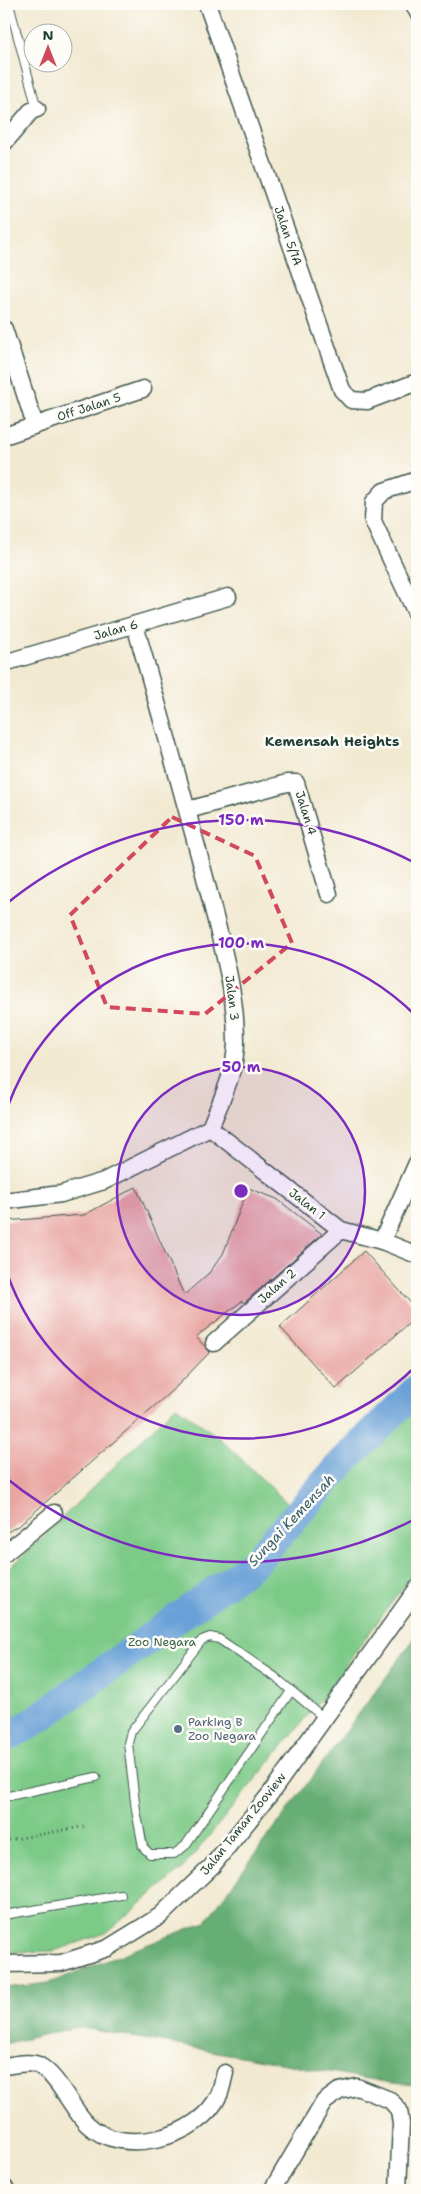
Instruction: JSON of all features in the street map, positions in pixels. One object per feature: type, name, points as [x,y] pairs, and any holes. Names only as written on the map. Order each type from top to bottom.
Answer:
[{"type":"street","name":"Jalan 5/1A","points":[[207,4],[342,390],[351,400],[366,401],[417,382]]},
{"type":"street","points":[[414,4],[417,12]]},
{"type":"street","points":[[4,143],[31,111],[37,109]]},
{"type":"street","points":[[4,329],[35,425]]},
{"type":"street","name":"Off Jalan 5","points":[[4,436],[142,389]]},
{"type":"street","points":[[417,480],[384,491],[374,502],[373,521],[417,615]]},
{"type":"street","name":"Jalan 6","points":[[4,663],[228,597]]},
{"type":"street","name":"Jalan 3","points":[[135,625],[188,810],[228,967],[234,1009],[236,1043],[232,1072],[210,1128]]},
{"type":"street","name":"Jalan 4","points":[[188,810],[287,783],[296,783],[329,894]]},
{"type":"street","points":[[4,1201],[60,1194],[104,1180],[210,1128]]},
{"type":"street","name":"Jalan 1","points":[[210,1128],[341,1230],[382,1241],[417,1254]]},
{"type":"street","points":[[382,1241],[417,1163]]},
{"type":"street","name":"Jalan 2","points":[[214,1343],[341,1230]]},
{"type":"street","points":[[4,1554],[54,1513]]},
{"type":"street","name":"Jalan Taman Zooview","points":[[4,1964],[61,1963],[108,1948],[160,1916],[212,1866],[270,1794],[417,1589]]},
{"type":"street","points":[[4,2066],[36,2064],[47,2072],[88,2125],[112,2138],[137,2142],[166,2137],[192,2126],[210,2109],[219,2095],[225,2073]]},
{"type":"street","points":[[272,2190],[324,2102],[339,2091],[357,2087],[390,2100],[399,2110],[401,2124],[398,2190]]},
{"type":"lane","points":[[9,4],[37,109]]},
{"type":"lane","points":[[291,1691],[185,1846],[174,1854],[150,1854],[143,1847],[136,1810],[128,1743],[131,1732],[202,1640],[210,1637],[219,1639],[275,1677],[324,1718]]},
{"type":"lane","points":[[4,1797],[96,1776]]},
{"type":"lane","points":[[4,1915],[121,1895]]},
{"type":"path","points":[[4,1841],[86,1826]]},
{"type":"highlighted area","points":[[172,817],[255,856],[292,943],[205,1014],[107,1007],[70,915]]},
{"type":"green space","name":"Zoo Negara","points":[[417,1384],[417,1568],[321,1699],[182,1869],[106,1933],[54,1951],[4,1952],[4,1571],[19,1560],[176,1406],[217,1436],[304,1519]]},
{"type":"green space","points":[[417,1635],[417,2085],[391,2083],[77,2027],[4,2044],[4,1988],[49,1983],[205,1922]]},
{"type":"building","points":[[136,1187],[184,1295],[209,1273],[223,1254],[248,1188],[277,1199],[322,1234],[244,1303],[242,1301],[196,1337],[210,1352],[177,1386],[21,1524],[4,1534],[4,1221],[84,1215]]},
{"type":"building","points":[[364,1251],[417,1310],[417,1316],[336,1389],[280,1327]]},
{"type":"waterway","name":"Sungai Kemensah","points":[[4,1738],[29,1725],[254,1563],[344,1461],[417,1389]]},
{"type":"place","name":"Parking B Zoo Negara","points":[[178,1729]]},
{"type":"district","name":"Kemensah Heights","points":[[332,741]]}]
